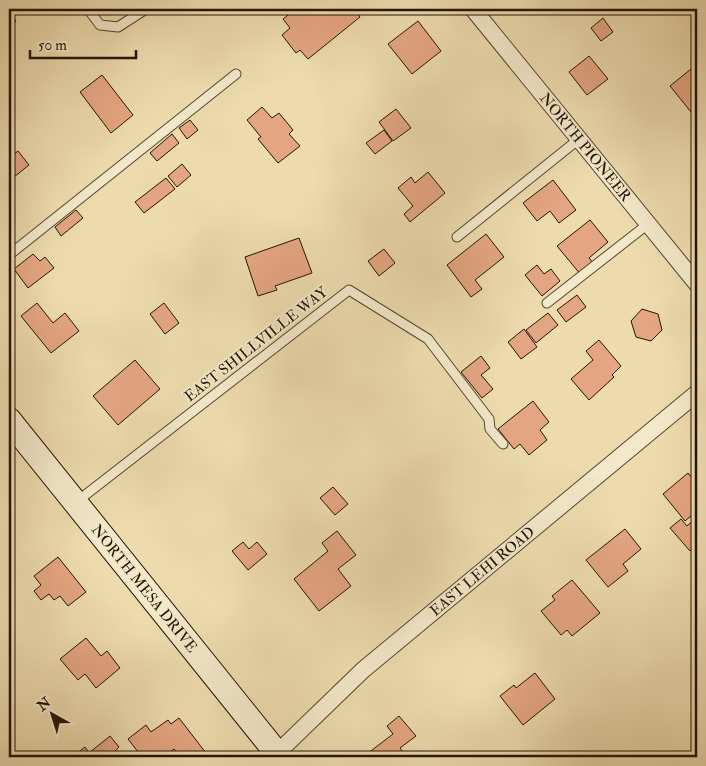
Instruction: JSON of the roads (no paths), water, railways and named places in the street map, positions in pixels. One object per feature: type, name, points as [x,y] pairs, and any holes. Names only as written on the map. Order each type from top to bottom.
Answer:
[{"type":"street","name":"NORTH PIONEER","points":[[473,9],[697,284]]},
{"type":"street","name":"EAST LEHI ROAD","points":[[277,756],[363,670],[697,393]]},
{"type":"street","name":"NORTH MESA DRIVE","points":[[9,420],[277,756]]},
{"type":"lane","points":[[88,9],[100,25],[118,27],[146,9]]},
{"type":"lane","points":[[9,255],[236,74]]},
{"type":"lane","points":[[457,237],[579,139]]},
{"type":"lane","points":[[547,303],[648,224]]},
{"type":"lane","name":"EAST SHILLVILLE WAY","points":[[75,503],[350,290],[428,339],[489,419],[490,429],[503,444]]}]
